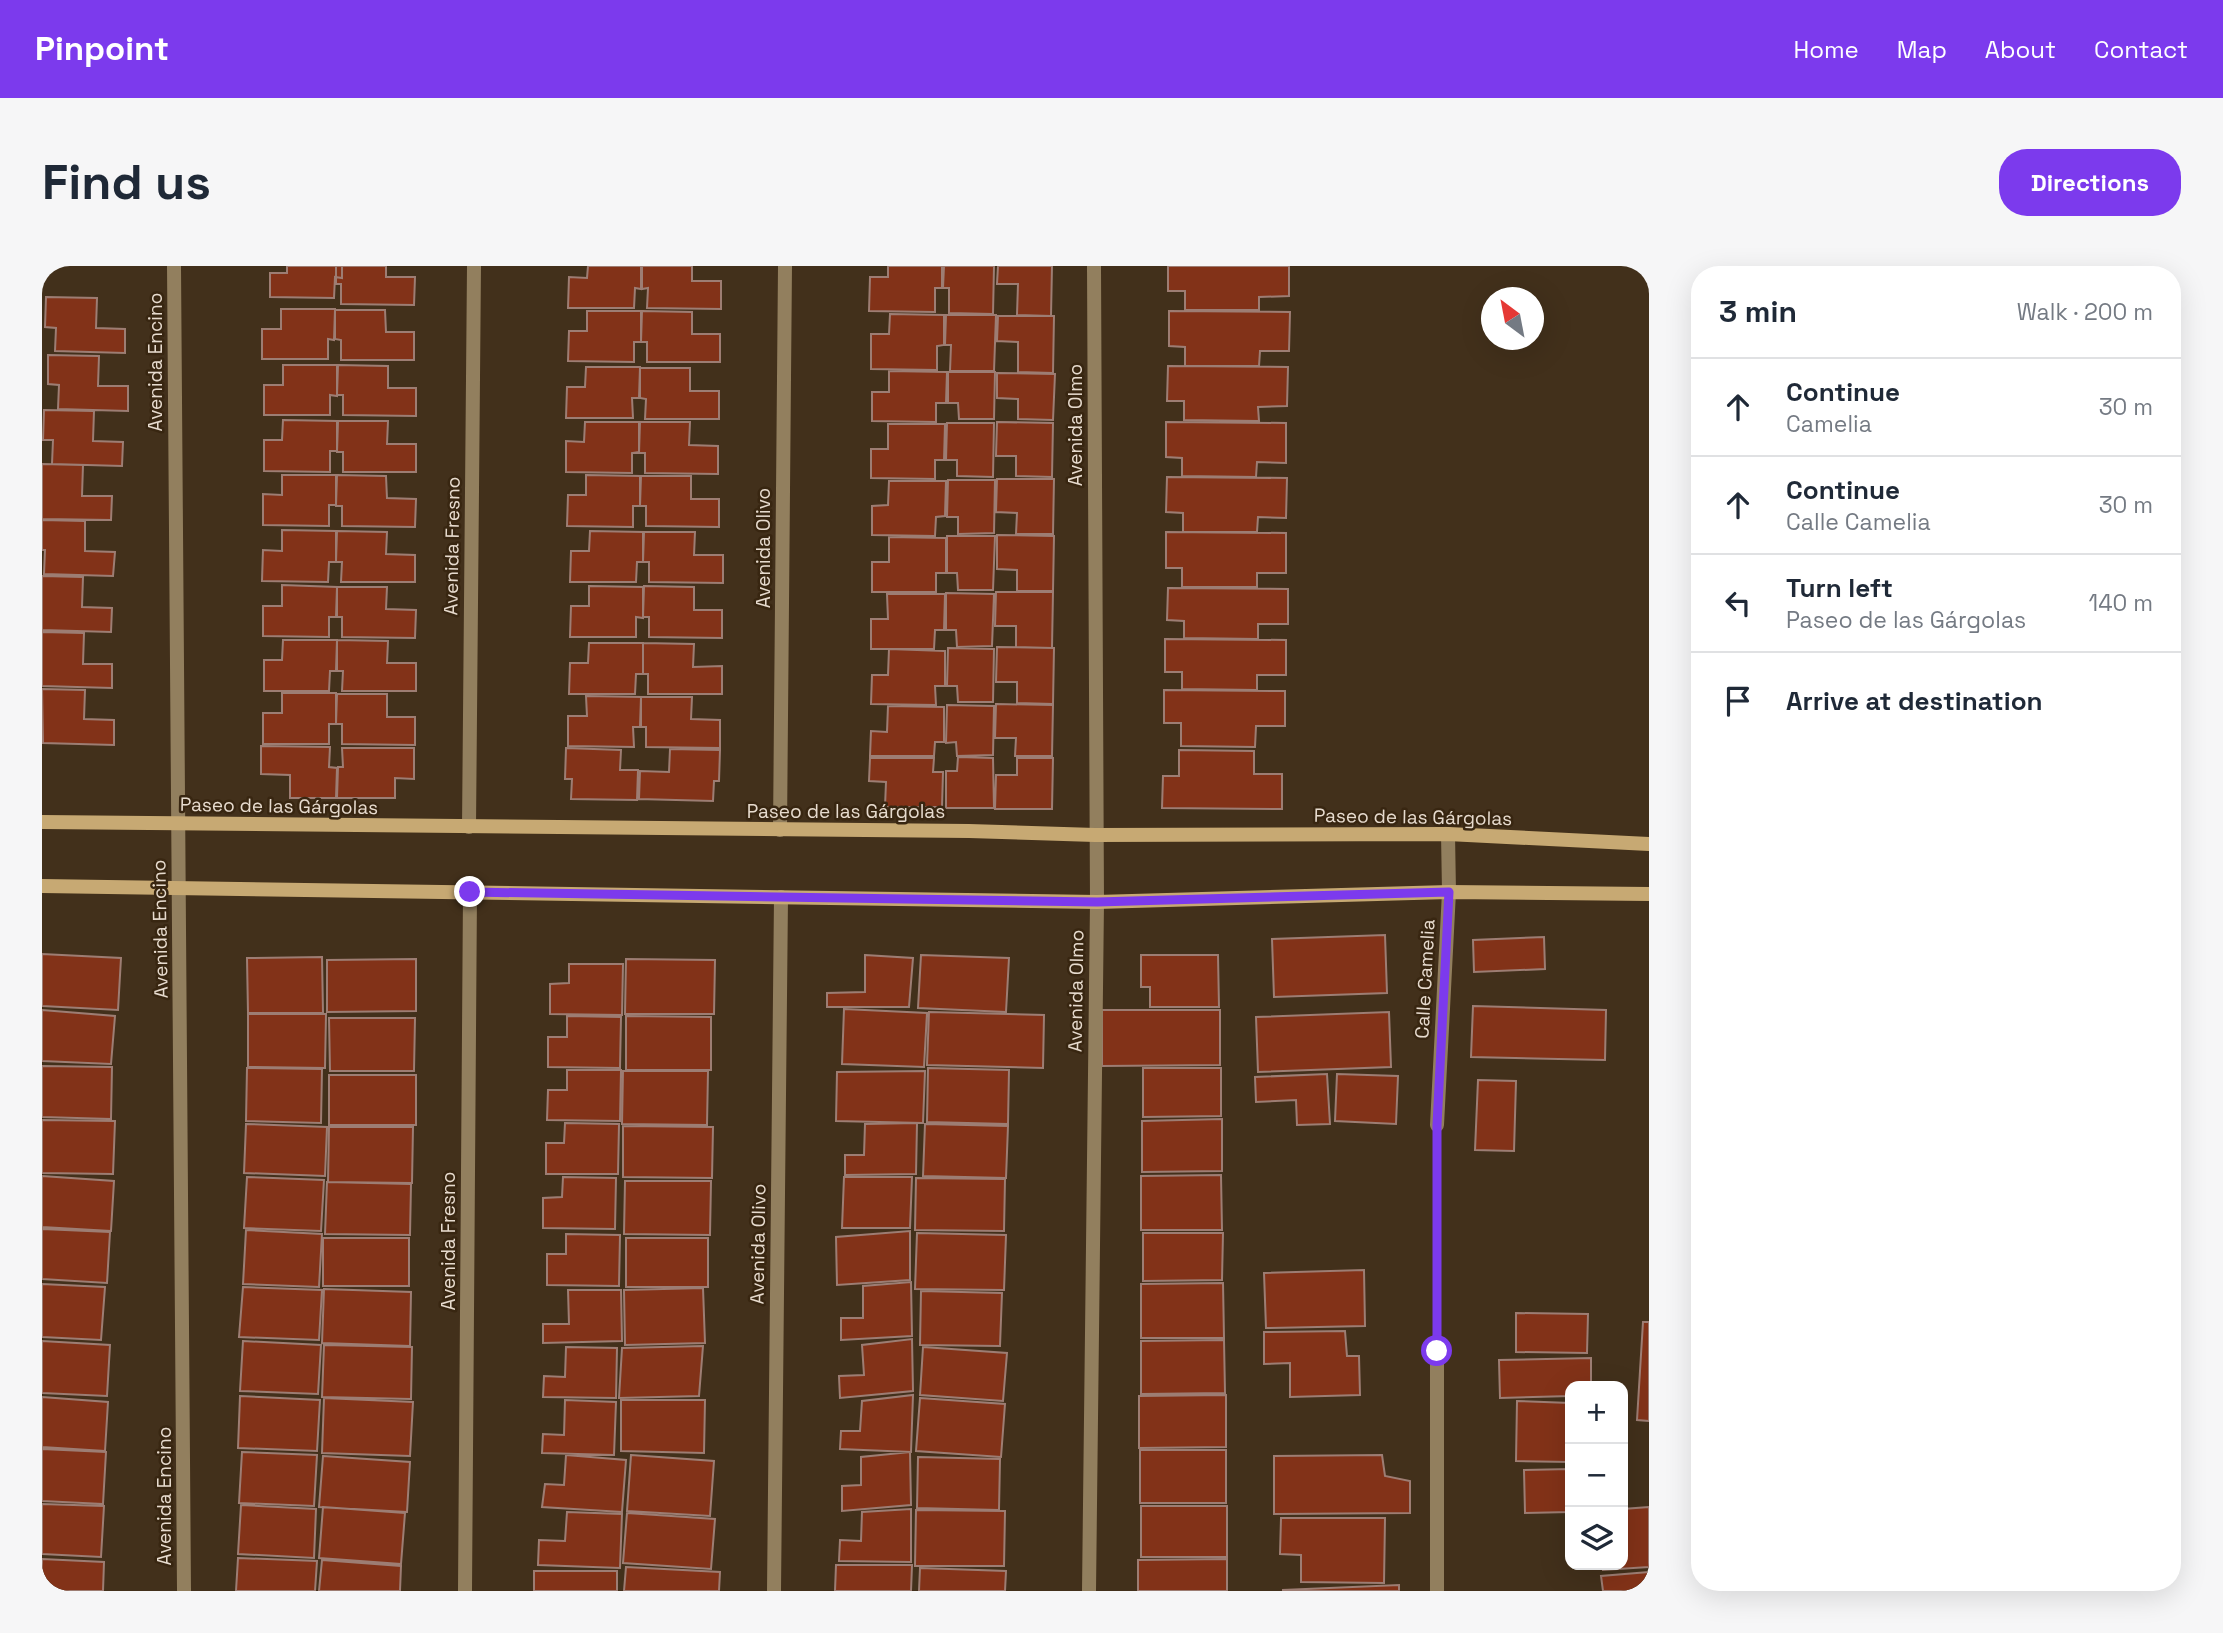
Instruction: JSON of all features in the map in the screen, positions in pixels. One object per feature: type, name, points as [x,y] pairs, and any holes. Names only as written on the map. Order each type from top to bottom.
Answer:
[{"type":"street","name":"Avenida Encino","points":[[174,266],[184,1591]]},
{"type":"street","name":"Avenida Fresno","points":[[469,827],[474,266]]},
{"type":"street","name":"Avenida Olivo","points":[[780,830],[785,266]]},
{"type":"street","name":"Avenida Olmo","points":[[1088,1591],[1097,902],[1094,266]]},
{"type":"street","name":"Paseo de las Gárgolas","points":[[42,822],[1095,835],[1448,834],[1649,844]]},
{"type":"street","name":"Calle Camelia","points":[[1437,1125],[1449,892],[1448,834]]},
{"type":"street","points":[[42,886],[1097,902],[1449,892],[1649,894]]},
{"type":"street","name":"Avenida Fresno","points":[[465,1591],[470,892]]},
{"type":"street","name":"Avenida Olivo","points":[[774,1591],[781,897]]},
{"type":"street","points":[[1437,1351],[1437,1591]]},
{"type":"path","points":[[1437,1125],[1437,1351]]},
{"type":"building","points":[[287,266],[342,266],[342,278],[335,277],[334,298],[270,297],[270,273],[287,273]]},
{"type":"building","points":[[336,266],[386,266],[386,277],[415,277],[414,305],[341,304],[341,284],[336,284]]},
{"type":"building","points":[[588,266],[641,266],[641,289],[635,288],[634,308],[568,308],[569,277],[587,278]]},
{"type":"building","points":[[642,266],[692,266],[692,281],[721,281],[721,309],[647,308],[648,288],[642,289]]},
{"type":"building","points":[[888,266],[942,266],[942,288],[935,288],[935,312],[869,311],[870,277],[888,277]]},
{"type":"building","points":[[944,266],[994,266],[993,314],[949,313],[949,288],[943,288]]},
{"type":"building","points":[[998,266],[1052,266],[1051,316],[1017,315],[1018,284],[997,284]]},
{"type":"building","points":[[1168,266],[1289,266],[1289,296],[1259,297],[1259,310],[1185,310],[1185,291],[1168,291]]},
{"type":"building","points":[[46,297],[97,298],[96,328],[125,329],[125,353],[55,351],[56,328],[45,327]]},
{"type":"building","points":[[281,309],[335,309],[334,340],[328,339],[328,359],[262,359],[262,329],[281,329]]},
{"type":"building","points":[[335,310],[385,310],[386,332],[414,332],[414,360],[341,360],[341,340],[335,339]]},
{"type":"building","points":[[587,311],[641,311],[641,342],[634,342],[634,362],[568,361],[569,331],[587,331]]},
{"type":"building","points":[[642,311],[692,312],[692,334],[720,334],[720,362],[647,362],[647,342],[641,342]]},
{"type":"building","points":[[1169,311],[1290,312],[1289,351],[1260,351],[1259,366],[1185,366],[1185,347],[1169,346]]},
{"type":"building","points":[[890,314],[944,315],[944,345],[937,346],[937,370],[871,369],[871,334],[889,334]]},
{"type":"building","points":[[946,315],[996,315],[994,371],[950,371],[951,345],[945,345]]},
{"type":"building","points":[[998,316],[1054,316],[1053,373],[1018,372],[1018,342],[997,341]]},
{"type":"building","points":[[48,355],[99,356],[98,386],[128,386],[128,411],[58,409],[59,385],[48,384]]},
{"type":"building","points":[[283,365],[337,365],[337,396],[330,395],[330,415],[264,415],[264,385],[283,385]]},
{"type":"building","points":[[338,365],[388,366],[388,388],[416,388],[416,416],[343,415],[343,395],[337,395]]},
{"type":"building","points":[[1168,366],[1288,367],[1287,406],[1258,407],[1259,421],[1184,420],[1184,401],[1167,401]]},
{"type":"building","points":[[586,367],[640,367],[639,398],[632,398],[633,418],[566,418],[567,387],[585,387]]},
{"type":"building","points":[[640,368],[690,368],[690,391],[719,391],[719,419],[645,419],[646,399],[640,398]]},
{"type":"building","points":[[889,371],[947,372],[946,403],[936,403],[936,422],[872,421],[872,392],[889,392]]},
{"type":"building","points":[[948,372],[995,372],[994,419],[959,419],[958,403],[948,403]]},
{"type":"building","points":[[997,373],[1055,374],[1053,420],[1018,419],[1018,399],[997,398]]},
{"type":"building","points":[[44,410],[94,411],[93,441],[123,442],[122,466],[52,464],[53,440],[43,440]]},
{"type":"building","points":[[283,420],[337,421],[337,451],[330,451],[330,472],[264,471],[264,440],[282,440]]},
{"type":"building","points":[[338,421],[388,421],[387,444],[416,444],[416,472],[343,472],[343,452],[337,452]]},
{"type":"building","points":[[585,422],[639,422],[639,452],[632,453],[632,473],[566,472],[566,441],[584,442]]},
{"type":"building","points":[[640,422],[690,422],[689,445],[718,446],[718,474],[645,473],[645,453],[639,453]]},
{"type":"building","points":[[997,422],[1053,423],[1052,477],[1016,476],[1016,456],[996,456]]},
{"type":"building","points":[[1166,422],[1286,423],[1286,463],[1257,462],[1256,477],[1182,476],[1182,458],[1166,457]]},
{"type":"building","points":[[947,423],[994,423],[993,477],[957,476],[957,460],[946,460]]},
{"type":"building","points":[[888,424],[945,424],[944,460],[935,460],[935,479],[871,478],[871,449],[888,449]]},
{"type":"building","points":[[42,464],[83,465],[82,496],[112,496],[111,520],[42,519]]},
{"type":"building","points":[[282,475],[336,475],[336,505],[329,505],[329,526],[263,525],[263,494],[282,495]]},
{"type":"building","points":[[337,475],[386,476],[387,498],[416,499],[415,527],[342,526],[342,506],[336,506]]},
{"type":"building","points":[[586,475],[640,476],[640,506],[633,506],[633,527],[567,526],[568,495],[586,495]]},
{"type":"building","points":[[641,476],[691,476],[691,499],[719,499],[719,527],[646,526],[646,506],[640,506]]},
{"type":"building","points":[[1167,477],[1287,478],[1286,518],[1258,517],[1257,532],[1183,532],[1183,513],[1166,512]]},
{"type":"building","points":[[997,479],[1054,479],[1053,534],[1016,534],[1017,513],[996,512]]},
{"type":"building","points":[[948,480],[995,480],[994,533],[958,534],[958,517],[947,517]]},
{"type":"building","points":[[889,481],[946,481],[945,516],[936,517],[935,536],[872,535],[872,506],[888,505]]},
{"type":"building","points":[[42,520],[85,521],[85,551],[115,552],[113,576],[44,574]]},
{"type":"building","points":[[282,530],[336,531],[336,562],[329,562],[328,582],[262,581],[263,550],[282,551]]},
{"type":"building","points":[[337,531],[387,532],[386,554],[415,555],[415,582],[341,582],[342,562],[336,562]]},
{"type":"building","points":[[590,531],[643,532],[643,562],[637,562],[636,582],[570,582],[571,551],[589,551]]},
{"type":"building","points":[[644,532],[695,532],[694,555],[723,555],[723,583],[649,582],[649,562],[643,562]]},
{"type":"building","points":[[1166,532],[1286,533],[1286,573],[1257,573],[1257,587],[1182,587],[1182,568],[1166,568]]},
{"type":"building","points":[[997,535],[1054,536],[1053,591],[1017,591],[1017,570],[997,569]]},
{"type":"building","points":[[947,536],[995,536],[993,590],[958,590],[957,573],[947,573]]},
{"type":"building","points":[[889,537],[946,538],[946,573],[936,573],[936,592],[872,592],[872,562],[889,562]]},
{"type":"building","points":[[42,576],[83,577],[82,607],[112,608],[111,632],[42,630]]},
{"type":"building","points":[[282,585],[337,587],[336,617],[329,617],[329,637],[263,636],[263,606],[282,606]]},
{"type":"building","points":[[589,586],[643,587],[643,618],[636,617],[636,637],[570,637],[571,606],[589,606]]},
{"type":"building","points":[[644,586],[694,587],[694,610],[722,610],[722,638],[649,637],[649,617],[643,617]]},
{"type":"building","points":[[337,587],[387,587],[386,609],[416,610],[415,638],[342,637],[342,617],[337,617]]},
{"type":"building","points":[[1168,588],[1288,589],[1288,624],[1258,624],[1258,639],[1184,638],[1184,621],[1167,620]]},
{"type":"building","points":[[996,592],[1053,592],[1052,648],[1016,647],[1016,626],[995,626]]},
{"type":"building","points":[[946,593],[994,594],[992,646],[957,647],[956,630],[946,630]]},
{"type":"building","points":[[887,594],[945,594],[944,630],[935,630],[934,649],[871,649],[871,619],[888,619]]},
{"type":"building","points":[[42,632],[84,633],[83,664],[112,664],[112,688],[42,686]]},
{"type":"building","points":[[1165,639],[1286,640],[1286,675],[1257,675],[1257,690],[1182,689],[1182,672],[1165,672]]},
{"type":"building","points":[[283,640],[337,640],[336,671],[330,671],[329,691],[264,691],[264,660],[282,660]]},
{"type":"building","points":[[337,640],[388,641],[387,663],[416,663],[416,691],[342,691],[343,671],[337,671]]},
{"type":"building","points":[[589,643],[643,643],[643,674],[636,674],[635,694],[569,694],[570,663],[588,663]]},
{"type":"building","points":[[643,643],[694,644],[693,667],[722,666],[722,694],[648,694],[648,674],[643,674]]},
{"type":"building","points":[[997,647],[1054,648],[1053,704],[1017,703],[1017,682],[996,682]]},
{"type":"building","points":[[948,648],[994,649],[993,702],[958,702],[957,686],[947,686]]},
{"type":"building","points":[[889,649],[945,651],[945,686],[935,686],[936,705],[871,704],[872,675],[888,675]]},
{"type":"building","points":[[42,689],[85,690],[84,719],[114,720],[114,745],[43,743]]},
{"type":"building","points":[[1164,690],[1285,691],[1285,726],[1256,726],[1255,747],[1181,746],[1181,723],[1164,723]]},
{"type":"building","points":[[282,693],[336,693],[336,724],[329,724],[329,744],[263,744],[263,713],[282,713]]},
{"type":"building","points":[[337,694],[387,694],[387,717],[415,717],[415,745],[342,744],[342,724],[336,724]]},
{"type":"building","points":[[586,696],[641,697],[640,727],[633,727],[634,747],[568,746],[568,716],[587,716]]},
{"type":"building","points":[[641,697],[692,697],[691,719],[720,720],[720,748],[646,747],[646,727],[641,727]]},
{"type":"building","points":[[996,704],[1053,705],[1052,756],[1015,756],[1016,738],[995,738]]},
{"type":"building","points":[[947,705],[994,706],[993,755],[957,756],[956,742],[946,743]]},
{"type":"building","points":[[888,706],[944,707],[944,742],[935,742],[934,756],[870,756],[871,731],[887,732]]},
{"type":"building","points":[[261,746],[330,747],[329,767],[337,768],[336,798],[290,798],[290,775],[261,774]]},
{"type":"building","points":[[342,748],[414,748],[414,779],[395,778],[395,798],[337,798],[338,767],[343,767]]},
{"type":"building","points":[[566,748],[621,750],[620,770],[638,770],[637,800],[571,799],[572,779],[565,779]]},
{"type":"building","points":[[670,749],[720,750],[719,781],[714,781],[713,801],[639,799],[640,771],[669,772]]},
{"type":"building","points":[[1179,750],[1254,751],[1254,774],[1282,774],[1282,809],[1162,808],[1163,776],[1179,776]]},
{"type":"building","points":[[958,757],[993,758],[994,808],[946,808],[946,771],[957,771]]},
{"type":"building","points":[[870,758],[934,758],[933,772],[943,772],[942,807],[885,807],[886,782],[869,781]]},
{"type":"building","points":[[1017,758],[1053,758],[1052,809],[995,809],[996,775],[1017,775]]},
{"type":"building","points":[[1385,935],[1387,993],[1274,997],[1272,939]]},
{"type":"building","points":[[1544,937],[1545,969],[1474,972],[1473,940]]},
{"type":"building","points":[[42,954],[121,958],[118,1010],[42,1006]]},
{"type":"building","points":[[865,955],[913,958],[909,1007],[827,1007],[827,993],[865,992]]},
{"type":"building","points":[[921,955],[1009,958],[1006,1012],[918,1008]]},
{"type":"building","points":[[1141,955],[1218,955],[1219,1007],[1150,1007],[1150,987],[1141,987]]},
{"type":"building","points":[[322,957],[323,1013],[248,1013],[247,958]]},
{"type":"building","points":[[416,959],[416,1011],[327,1012],[327,960]]},
{"type":"building","points":[[626,959],[715,960],[714,1014],[625,1014]]},
{"type":"building","points":[[569,964],[623,964],[622,1015],[550,1014],[550,984],[569,983]]},
{"type":"building","points":[[1473,1006],[1606,1010],[1605,1060],[1471,1057]]},
{"type":"building","points":[[844,1009],[927,1013],[924,1067],[842,1064]]},
{"type":"building","points":[[42,1010],[115,1016],[111,1064],[42,1061]]},
{"type":"building","points":[[1102,1010],[1220,1010],[1220,1065],[1102,1066]]},
{"type":"building","points":[[929,1012],[1044,1015],[1043,1068],[927,1065]]},
{"type":"building","points":[[1389,1012],[1391,1067],[1258,1072],[1256,1017]]},
{"type":"building","points":[[248,1014],[326,1014],[325,1068],[248,1067]]},
{"type":"building","points":[[567,1016],[621,1017],[620,1068],[548,1067],[548,1037],[567,1037]]},
{"type":"building","points":[[626,1016],[711,1017],[711,1070],[626,1070]]},
{"type":"building","points":[[329,1018],[415,1018],[414,1071],[330,1071]]},
{"type":"building","points":[[42,1066],[112,1067],[111,1119],[42,1117]]},
{"type":"building","points":[[247,1068],[322,1069],[321,1123],[246,1121]]},
{"type":"building","points":[[928,1068],[1009,1070],[1008,1124],[927,1122]]},
{"type":"building","points":[[1143,1068],[1221,1068],[1221,1116],[1143,1117]]},
{"type":"building","points":[[567,1070],[621,1070],[620,1121],[547,1120],[548,1090],[567,1090]]},
{"type":"building","points":[[623,1071],[708,1071],[707,1125],[622,1124]]},
{"type":"building","points":[[925,1071],[923,1123],[836,1121],[837,1072]]},
{"type":"building","points":[[1327,1074],[1330,1124],[1297,1125],[1296,1100],[1256,1102],[1255,1077]]},
{"type":"building","points":[[1337,1074],[1398,1076],[1396,1124],[1335,1121]]},
{"type":"building","points":[[329,1075],[416,1075],[416,1125],[329,1125]]},
{"type":"building","points":[[1478,1080],[1516,1081],[1514,1151],[1475,1150]]},
{"type":"building","points":[[1222,1119],[1222,1171],[1142,1172],[1142,1121]]},
{"type":"building","points":[[42,1120],[115,1121],[113,1174],[42,1173]]},
{"type":"building","points":[[565,1123],[619,1124],[618,1174],[546,1174],[546,1143],[564,1143]]},
{"type":"building","points":[[917,1123],[916,1174],[845,1175],[845,1155],[864,1155],[865,1124]]},
{"type":"building","points":[[246,1124],[327,1127],[325,1176],[244,1173]]},
{"type":"building","points":[[925,1124],[1008,1126],[1006,1178],[923,1176]]},
{"type":"building","points":[[623,1126],[713,1127],[712,1178],[623,1177]]},
{"type":"building","points":[[329,1127],[413,1127],[412,1183],[328,1182]]},
{"type":"building","points":[[1221,1175],[1222,1230],[1141,1230],[1141,1176]]},
{"type":"building","points":[[42,1176],[114,1181],[111,1231],[42,1227]]},
{"type":"building","points":[[247,1177],[324,1180],[321,1231],[244,1228]]},
{"type":"building","points":[[563,1177],[616,1178],[615,1229],[543,1228],[543,1198],[562,1197]]},
{"type":"building","points":[[844,1177],[912,1177],[910,1228],[842,1228]]},
{"type":"building","points":[[916,1178],[1005,1179],[1004,1231],[915,1230]]},
{"type":"building","points":[[625,1181],[711,1181],[710,1235],[624,1234]]},
{"type":"building","points":[[327,1182],[411,1184],[410,1235],[325,1234]]},
{"type":"building","points":[[42,1229],[110,1232],[107,1283],[42,1279]]},
{"type":"building","points":[[246,1230],[322,1234],[319,1287],[243,1284]]},
{"type":"building","points":[[910,1231],[910,1280],[837,1285],[836,1237]]},
{"type":"building","points":[[917,1233],[1006,1235],[1004,1290],[915,1289]]},
{"type":"building","points":[[1143,1233],[1223,1233],[1222,1280],[1143,1281]]},
{"type":"building","points":[[566,1234],[620,1235],[619,1286],[547,1285],[547,1254],[566,1254]]},
{"type":"building","points":[[323,1238],[409,1238],[409,1286],[323,1286]]},
{"type":"building","points":[[626,1238],[708,1238],[708,1287],[626,1287]]},
{"type":"building","points":[[1364,1270],[1365,1326],[1266,1328],[1264,1273]]},
{"type":"building","points":[[911,1282],[912,1336],[841,1340],[841,1318],[863,1318],[863,1286]]},
{"type":"building","points":[[1223,1283],[1224,1338],[1141,1338],[1141,1284]]},
{"type":"building","points":[[42,1284],[105,1287],[101,1340],[42,1337]]},
{"type":"building","points":[[243,1287],[322,1290],[319,1340],[239,1337]]},
{"type":"building","points":[[703,1288],[705,1343],[625,1345],[624,1290]]},
{"type":"building","points":[[324,1289],[411,1292],[410,1346],[322,1343]]},
{"type":"building","points":[[568,1290],[621,1290],[622,1341],[543,1343],[543,1324],[569,1324]]},
{"type":"building","points":[[921,1291],[1002,1293],[1000,1346],[920,1345]]},
{"type":"building","points":[[1516,1313],[1588,1314],[1587,1353],[1516,1352]]},
{"type":"building","points":[[1643,1322],[1649,1322],[1649,1421],[1637,1420]]},
{"type":"building","points":[[1345,1331],[1347,1356],[1359,1356],[1360,1395],[1290,1397],[1290,1363],[1264,1364],[1264,1332]]},
{"type":"building","points":[[912,1339],[913,1391],[840,1398],[839,1376],[864,1375],[862,1345]]},
{"type":"building","points":[[1224,1340],[1225,1393],[1141,1394],[1141,1341]]},
{"type":"building","points":[[42,1341],[110,1345],[107,1396],[42,1393]]},
{"type":"building","points":[[243,1341],[321,1345],[318,1394],[240,1391]]},
{"type":"building","points":[[324,1345],[412,1347],[411,1399],[322,1397]]},
{"type":"building","points":[[703,1346],[699,1396],[619,1398],[622,1348]]},
{"type":"building","points":[[566,1347],[617,1348],[616,1398],[543,1397],[544,1376],[565,1377]]},
{"type":"building","points":[[923,1347],[1007,1353],[1003,1401],[920,1395]]},
{"type":"building","points":[[1591,1358],[1591,1381],[1565,1381],[1565,1396],[1500,1398],[1499,1360]]},
{"type":"building","points":[[913,1395],[911,1452],[840,1449],[841,1431],[860,1431],[862,1401]]},
{"type":"building","points":[[1226,1395],[1226,1447],[1139,1448],[1139,1396]]},
{"type":"building","points":[[240,1396],[320,1400],[317,1451],[238,1448]]},
{"type":"building","points":[[42,1397],[108,1402],[105,1451],[42,1447]]},
{"type":"building","points":[[324,1398],[413,1402],[410,1456],[322,1453]]},
{"type":"building","points":[[920,1398],[1005,1404],[1001,1457],[916,1451]]},
{"type":"building","points":[[565,1400],[616,1402],[614,1455],[542,1453],[543,1434],[564,1435]]},
{"type":"building","points":[[621,1400],[705,1400],[704,1453],[621,1451]]},
{"type":"building","points":[[1517,1401],[1565,1403],[1565,1462],[1516,1461]]},
{"type":"building","points":[[42,1449],[106,1452],[103,1504],[42,1501]]},
{"type":"building","points":[[1140,1450],[1226,1450],[1226,1503],[1140,1503]]},
{"type":"building","points":[[242,1452],[317,1455],[314,1506],[239,1503]]},
{"type":"building","points":[[910,1452],[911,1505],[842,1511],[842,1486],[861,1485],[861,1457]]},
{"type":"building","points":[[566,1455],[626,1460],[622,1512],[542,1507],[545,1484],[564,1485]]},
{"type":"building","points":[[631,1455],[714,1461],[710,1516],[627,1511]]},
{"type":"building","points":[[1382,1455],[1385,1476],[1410,1481],[1410,1513],[1274,1514],[1274,1456]]},
{"type":"building","points":[[323,1456],[410,1462],[407,1512],[319,1507]]},
{"type":"building","points":[[918,1457],[1000,1459],[999,1510],[917,1508]]},
{"type":"building","points":[[1565,1469],[1565,1512],[1525,1513],[1524,1470]]},
{"type":"building","points":[[42,1504],[104,1506],[101,1557],[42,1554]]},
{"type":"building","points":[[241,1505],[316,1509],[314,1558],[238,1554]]},
{"type":"building","points":[[1141,1506],[1227,1506],[1227,1557],[1141,1557]]},
{"type":"building","points":[[323,1507],[405,1513],[401,1564],[319,1558]]},
{"type":"building","points":[[1649,1507],[1649,1567],[1628,1568],[1628,1509]]},
{"type":"building","points":[[911,1509],[911,1562],[839,1561],[840,1540],[861,1541],[862,1512]]},
{"type":"building","points":[[916,1510],[1005,1511],[1004,1566],[915,1566]]},
{"type":"building","points":[[567,1512],[622,1514],[620,1568],[538,1565],[539,1540],[565,1541]]},
{"type":"building","points":[[627,1513],[715,1519],[711,1569],[623,1563]]},
{"type":"building","points":[[1281,1518],[1385,1518],[1384,1583],[1301,1582],[1301,1555],[1280,1554]]},
{"type":"building","points":[[238,1558],[317,1561],[315,1591],[236,1591]]},
{"type":"building","points":[[42,1559],[104,1562],[103,1591],[42,1591]]},
{"type":"building","points":[[1227,1559],[1227,1591],[1138,1591],[1138,1560]]},
{"type":"building","points":[[322,1560],[401,1566],[400,1591],[319,1591]]},
{"type":"building","points":[[836,1565],[912,1565],[911,1591],[835,1591]]},
{"type":"building","points":[[626,1567],[720,1572],[719,1591],[624,1591]]},
{"type":"building","points":[[920,1568],[1006,1571],[1005,1591],[919,1591]]},
{"type":"building","points":[[534,1571],[617,1571],[617,1591],[534,1591]]},
{"type":"building","points":[[1649,1572],[1649,1591],[1603,1591],[1601,1576]]},
{"type":"building","points":[[1399,1585],[1399,1591],[1283,1591],[1283,1590]]},
{"type":"route","points":[[470,892],[1097,902],[1449,892],[1437,1125],[1437,1351]]}]
